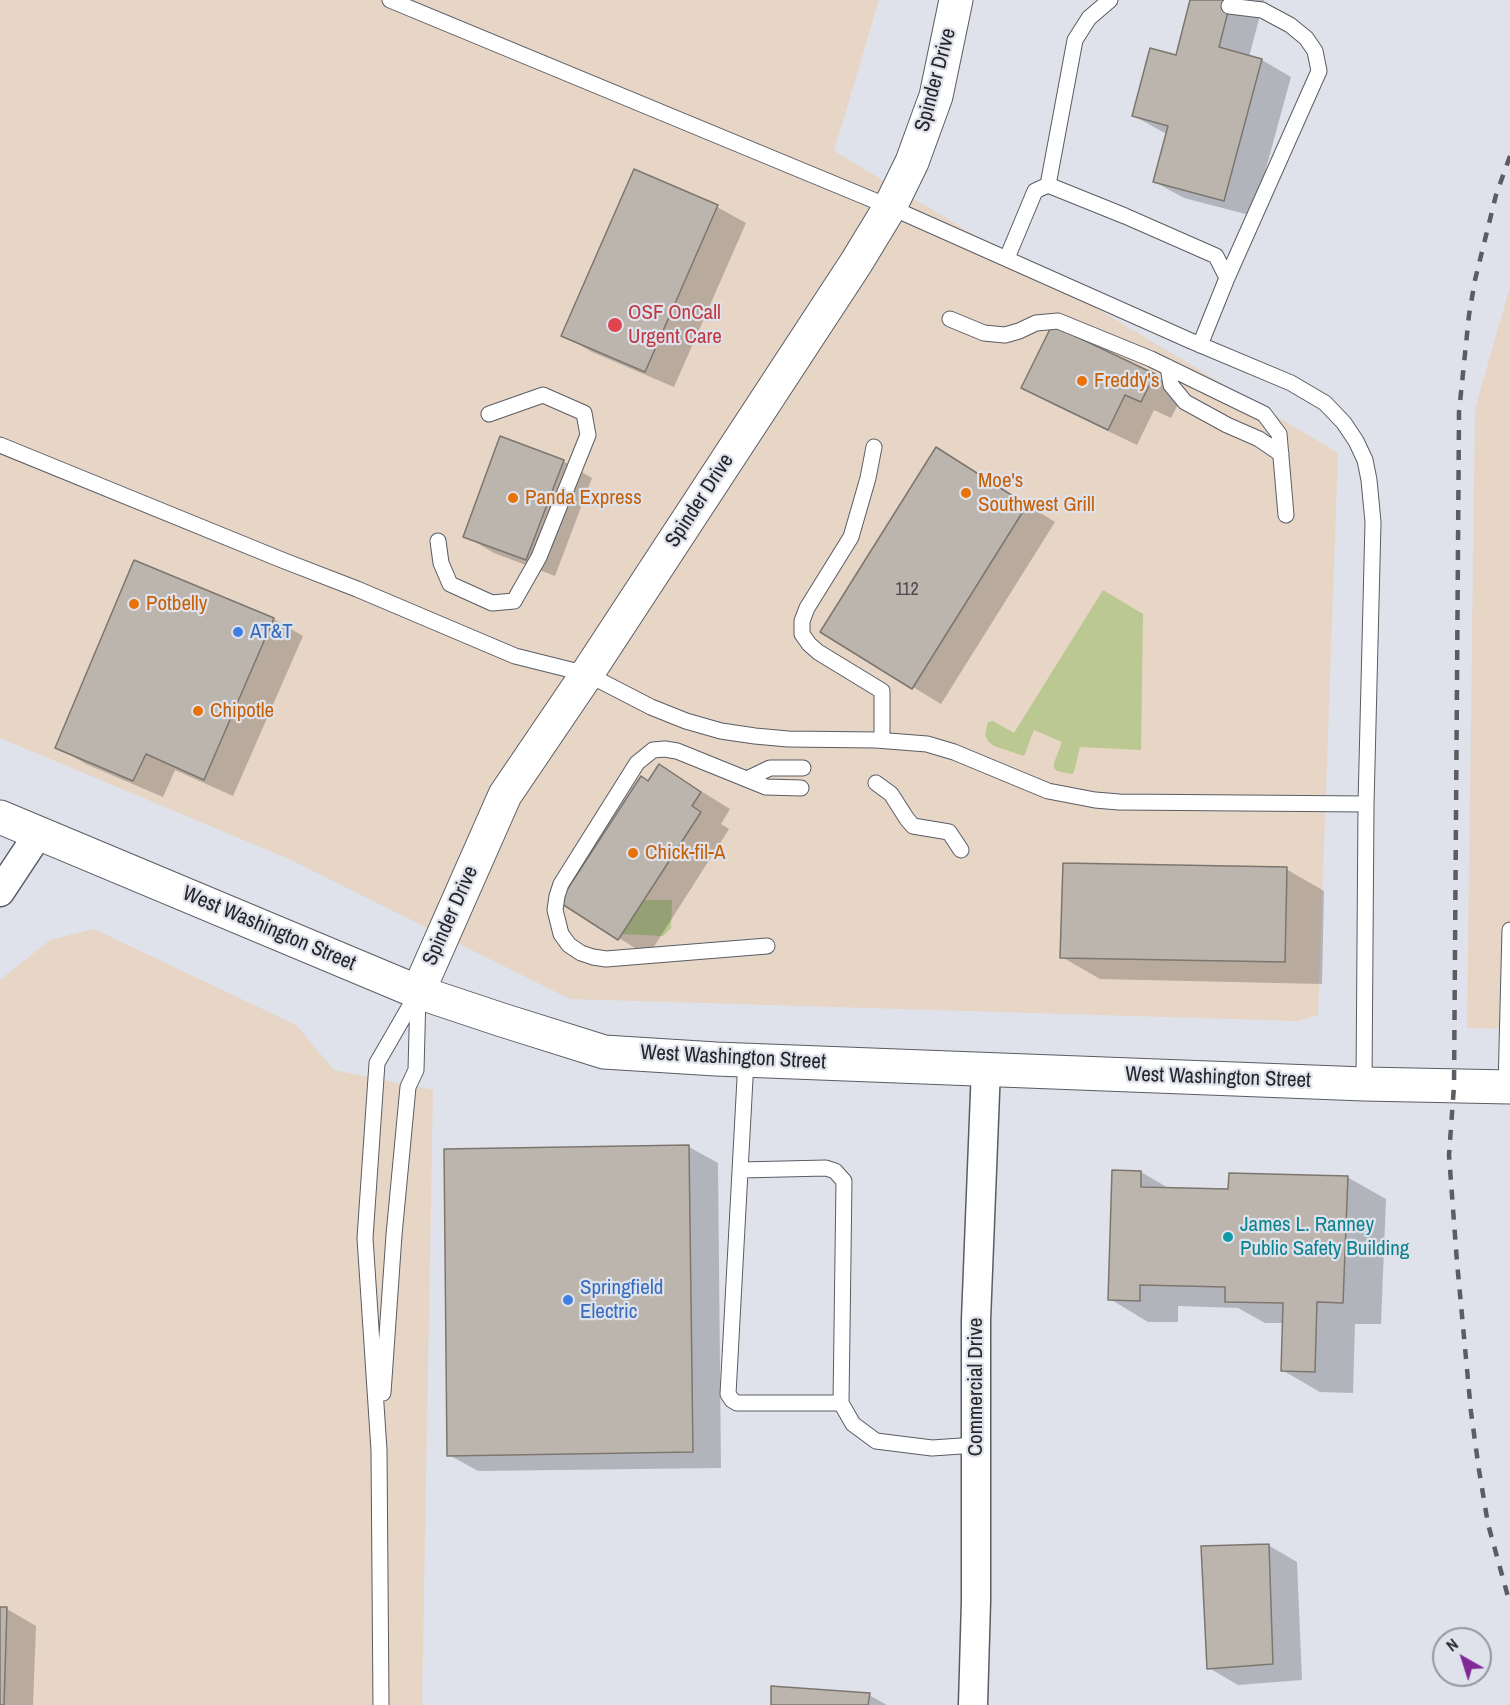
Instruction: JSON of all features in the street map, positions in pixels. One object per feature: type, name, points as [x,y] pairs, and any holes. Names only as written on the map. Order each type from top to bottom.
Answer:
[{"type":"street","name":"Spinder Drive","points":[[418,992],[504,795],[587,674],[890,207],[912,162],[936,96],[956,0]]},
{"type":"street","name":"West Washington Street","points":[[0,817],[418,992],[604,1052],[746,1060],[1364,1084],[1508,1087]]},
{"type":"street","points":[[0,892],[39,833]]},
{"type":"street","name":"Commercial Drive","points":[[973,1705],[976,1601],[976,1320],[986,1068]]},
{"type":"lane","points":[[390,0],[890,207],[1291,383],[1325,403],[1344,423],[1365,460],[1373,522],[1366,804],[1364,1084]]},
{"type":"lane","points":[[1048,185],[1075,40],[1089,18],[1110,0]]},
{"type":"lane","points":[[1200,345],[1227,278],[1319,71],[1315,51],[1306,38],[1290,25],[1262,10],[1229,6]]},
{"type":"lane","points":[[1007,258],[1035,191],[1048,185],[1216,255],[1227,278]]},
{"type":"lane","points":[[950,320],[984,333],[1005,335],[1036,323],[1058,321],[1167,367],[1264,414],[1279,434],[1286,515]]},
{"type":"lane","points":[[1167,367],[1171,385],[1185,402],[1259,439],[1281,454]]},
{"type":"lane","points":[[438,541],[441,563],[450,584],[492,603],[514,602],[539,556],[588,435],[584,413],[543,395],[489,414]]},
{"type":"lane","points":[[0,445],[357,589],[515,656],[587,674],[651,707],[686,721],[721,731],[788,739],[927,744],[954,752],[1048,791],[1095,800],[1366,804]]},
{"type":"lane","points":[[874,447],[868,478],[851,537],[807,608],[802,621],[802,634],[818,652],[882,691],[882,741]]},
{"type":"lane","points":[[767,946],[606,959],[593,957],[569,945],[561,934],[555,910],[561,884],[637,763],[653,750],[677,751],[766,787],[801,788]]},
{"type":"lane","points":[[747,779],[770,768],[803,768]]},
{"type":"lane","points":[[876,783],[891,794],[913,826],[949,832],[961,850]]},
{"type":"lane","points":[[1508,1087],[1510,930]]},
{"type":"lane","points":[[379,1450],[394,1235],[408,1088],[416,1070],[418,992]]},
{"type":"lane","points":[[381,1705],[379,1450],[365,1238],[378,1063],[418,992]]},
{"type":"lane","points":[[746,1060],[728,1394],[737,1403],[841,1403]]},
{"type":"lane","points":[[741,1170],[826,1168],[835,1171],[844,1181],[841,1403],[853,1424],[876,1441],[932,1448],[976,1445]]},
{"type":"shaded area","points":[[0,0],[879,0],[834,151],[1338,453],[1318,1015],[1298,1021],[570,999],[289,859],[0,738]]},
{"type":"shaded area","points":[[1510,287],[1510,1029],[1467,1028],[1475,409]]},
{"type":"shaded area","points":[[94,929],[296,1025],[334,1070],[433,1090],[422,1705],[0,1705],[0,980],[50,940]]},
{"type":"green space","points":[[1103,590],[1143,614],[1141,750],[1080,747],[1072,774],[1057,771],[1054,768],[1062,742],[1034,730],[1024,756],[994,746],[985,735],[988,722],[993,721],[1014,733]]},
{"type":"green space","points":[[644,900],[672,900],[671,928],[663,936],[622,934]]},
{"type":"building","points":[[1190,0],[1231,0],[1219,47],[1262,59],[1224,201],[1153,182],[1168,126],[1132,116],[1150,48],[1176,55]]},
{"type":"building","points":[[634,169],[718,205],[645,372],[561,336]]},
{"type":"building","points":[[1052,325],[1155,374],[1141,402],[1125,395],[1108,430],[1021,388]]},
{"type":"building","name":"Panda Express","points":[[500,436],[564,460],[526,560],[463,537]]},
{"type":"building","points":[[936,447],[1027,505],[912,689],[820,632]]},
{"type":"building","points":[[134,560],[274,618],[204,780],[146,754],[133,781],[55,748]]},
{"type":"building","name":"Chick-fil-A","points":[[659,764],[701,792],[692,806],[701,812],[618,940],[559,902],[641,776],[648,781]]},
{"type":"building","points":[[1063,863],[1287,867],[1285,962],[1060,958]]},
{"type":"building","name":"Springfield Electric","points":[[689,1145],[693,1452],[447,1456],[444,1149]]},
{"type":"building","name":"James L. Ranney Public Safety Building","points":[[1112,1170],[1141,1171],[1141,1187],[1228,1189],[1229,1173],[1348,1176],[1343,1303],[1317,1302],[1315,1372],[1281,1371],[1283,1303],[1225,1302],[1225,1287],[1140,1285],[1140,1301],[1108,1300]]},
{"type":"building","points":[[1269,1544],[1273,1664],[1207,1669],[1201,1546]]},
{"type":"building","points":[[0,1607],[7,1607],[4,1705],[0,1705]]},
{"type":"building","points":[[771,1686],[870,1693],[868,1705],[771,1705]]},
{"type":"railway","points":[[1510,156],[1496,195],[1475,280],[1459,412],[1454,1086],[1449,1155],[1471,1412],[1488,1524],[1510,1604]]},
{"type":"place","name":"OSF OnCall Urgent Care","points":[[615,325]]},
{"type":"place","name":"Freddy's","points":[[1082,381]]},
{"type":"place","name":"Moe's Southwest Grill","points":[[966,493]]},
{"type":"place","name":"Panda Express","points":[[513,498]]},
{"type":"place","name":"Potbelly","points":[[134,604]]},
{"type":"place","name":"AT&T","points":[[238,632]]},
{"type":"place","name":"Chipotle","points":[[198,711]]},
{"type":"place","name":"Chick-fil-A","points":[[633,853]]},
{"type":"place","name":"James L. Ranney Public Safety Building","points":[[1228,1237]]},
{"type":"place","name":"Springfield Electric","points":[[568,1300]]}]
